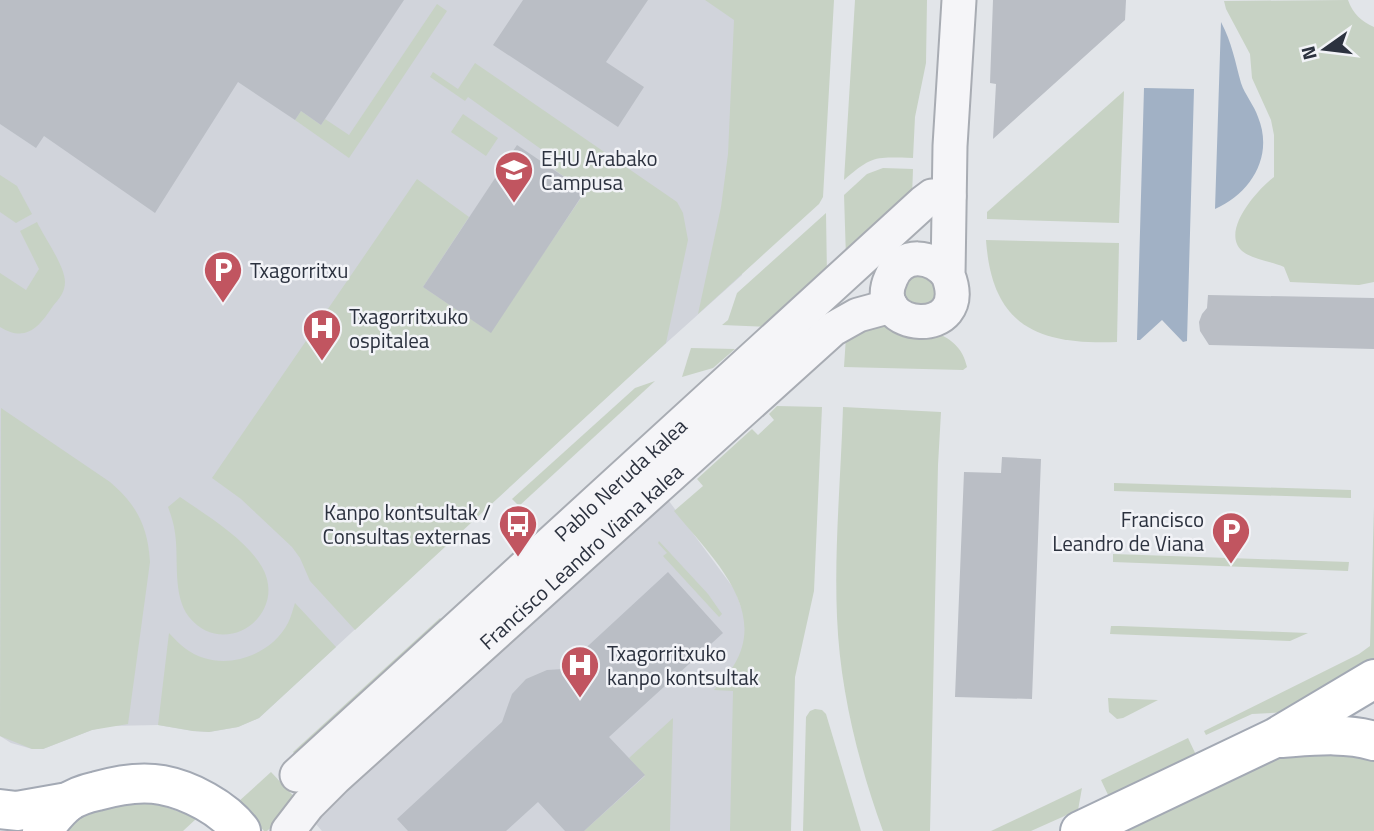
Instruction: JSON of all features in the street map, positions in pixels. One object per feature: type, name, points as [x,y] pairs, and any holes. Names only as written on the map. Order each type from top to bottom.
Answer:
[{"type":"main road","points":[[1080,831],[1275,738],[1374,679]]},
{"type":"main road","points":[[1275,738],[1320,735],[1362,737],[1374,741]]},
{"type":"main road","points":[[0,809],[17,811],[68,802],[115,786],[163,785],[201,800],[236,824],[241,831]]},
{"type":"main road","points":[[42,831],[68,802]]},
{"type":"street","points":[[949,209],[934,240],[915,258],[897,268],[891,276],[888,286],[891,306],[898,315],[908,321],[919,323],[941,316],[952,297],[952,285],[948,275],[950,146],[959,0]]},
{"type":"street","name":"Pablo Neruda kalea","points":[[297,775],[914,211],[932,196],[949,209]]},
{"type":"street","points":[[915,258],[934,261],[948,275]]},
{"type":"street","name":"Francisco Leandro Viana kalea","points":[[288,831],[308,805],[335,778],[832,328],[858,315],[891,306]]},
{"type":"shaded area","name":"Txagorritxuko ospitalea","points":[[0,0],[748,0],[742,275],[259,718],[238,727],[209,732],[158,725],[109,726],[43,749],[11,743],[0,736]]},
{"type":"shaded area","points":[[663,493],[735,590],[753,641],[741,831],[322,831],[309,816],[352,775],[366,774],[473,677],[474,665],[497,645],[508,645],[538,618],[539,606]]},
{"type":"green space","points":[[705,0],[834,0],[823,197],[819,204],[698,314],[721,207],[728,154],[734,20]]},
{"type":"green space","points":[[855,0],[927,0],[926,63],[915,117],[913,158],[875,159],[844,180]]},
{"type":"green space","points":[[1348,0],[1358,16],[1374,27],[1374,282],[1359,285],[1290,282],[1284,267],[1246,254],[1236,243],[1235,233],[1244,211],[1274,177],[1274,135],[1271,120],[1252,78],[1250,54],[1224,1]]},
{"type":"green space","points":[[437,4],[447,11],[349,158],[295,120],[301,111],[321,125],[325,119],[349,135]]},
{"type":"green space","points":[[475,63],[677,202],[683,213],[688,240],[666,343],[355,630],[310,581],[292,547],[241,499],[212,478],[417,179],[469,217],[423,287],[490,332],[585,192],[555,170],[559,162],[468,97],[465,101],[430,77],[433,72],[458,89]]},
{"type":"green space","points":[[1124,91],[1119,223],[987,219],[987,212]]},
{"type":"green space","points":[[463,114],[498,138],[486,156],[451,132]]},
{"type":"green space","points":[[883,168],[913,169],[912,197],[846,259],[844,195],[867,174]]},
{"type":"green space","points":[[0,175],[17,186],[32,214],[16,223],[0,212]]},
{"type":"green space","points":[[826,213],[827,276],[770,327],[722,325],[728,320],[737,293]]},
{"type":"green space","points":[[37,222],[62,268],[65,286],[37,326],[25,333],[9,332],[0,327],[0,273],[26,290],[39,269],[20,231]]},
{"type":"green space","points":[[986,240],[1119,243],[1117,342],[1064,339],[1042,334],[1024,324],[1009,311],[998,293],[990,269]]},
{"type":"green space","points":[[928,272],[940,294],[928,308],[904,303],[904,278]]},
{"type":"green space","points":[[880,322],[920,328],[945,337],[955,344],[967,367],[963,370],[844,367],[846,337]]},
{"type":"green space","points":[[691,348],[735,349],[713,368],[682,377]]},
{"type":"green space","points":[[655,381],[519,506],[512,499],[635,388]]},
{"type":"green space","points":[[777,406],[822,407],[814,591],[795,677],[791,831],[730,831],[733,691],[714,690],[734,665],[743,644],[744,623],[730,582],[674,511],[703,486],[697,479],[752,429],[758,435],[774,420],[769,414]]},
{"type":"green space","points":[[843,407],[941,412],[930,831],[883,831],[866,779],[846,699],[836,591]]},
{"type":"green space","points":[[1,408],[110,482],[134,508],[144,527],[149,549],[150,562],[128,724],[92,730],[43,749],[32,749],[0,736]]},
{"type":"green space","points":[[1114,483],[1351,490],[1351,498],[1114,491]]},
{"type":"green space","points":[[180,497],[236,537],[262,567],[268,584],[267,601],[260,615],[249,626],[235,633],[219,634],[204,629],[189,617],[184,608],[178,588],[175,530],[168,507]]},
{"type":"green space","points":[[1374,507],[1374,662],[1288,712],[1252,714],[1206,735],[1204,731],[1359,654],[1370,646]]},
{"type":"green space","points":[[659,541],[708,594],[722,614],[719,617],[663,556],[667,553]]},
{"type":"green space","points":[[1113,554],[1349,562],[1348,571],[1113,562]]},
{"type":"green space","points":[[295,603],[336,647],[259,718],[238,727],[209,732],[158,725],[169,633],[185,648],[199,656],[216,661],[240,659],[273,642],[288,623]]},
{"type":"green space","points":[[440,618],[446,625],[299,759],[293,752]]},
{"type":"green space","points":[[1111,626],[1308,633],[1290,641],[1110,634]]},
{"type":"green space","points":[[1108,698],[1158,700],[1117,719],[1109,712]]},
{"type":"green space","points":[[815,709],[826,714],[861,831],[803,831],[806,717]]},
{"type":"green space","points":[[673,718],[670,831],[584,831],[645,776],[629,758]]},
{"type":"green space","points":[[1188,738],[1197,757],[1110,799],[1101,780]]},
{"type":"green space","points":[[1311,749],[1374,758],[1374,831],[1120,831],[1273,760]]},
{"type":"green space","points":[[271,772],[299,802],[264,831],[238,802]]},
{"type":"green space","points":[[1082,788],[1078,810],[1031,831],[991,831]]},
{"type":"green space","points":[[138,803],[157,804],[197,818],[183,831],[60,831],[97,811]]},
{"type":"water","points":[[1221,22],[1243,87],[1258,117],[1263,146],[1261,159],[1249,183],[1228,202],[1215,209]]},
{"type":"water","points":[[1144,88],[1194,89],[1187,341],[1183,342],[1162,320],[1137,340]]},
{"type":"building","points":[[0,0],[404,0],[321,125],[301,111],[295,120],[238,82],[155,213],[44,136],[36,148],[0,124]]},
{"type":"building","points":[[523,0],[648,0],[606,62],[644,87],[618,127],[493,45]]},
{"type":"building","points":[[993,0],[1126,0],[1125,20],[993,139],[996,84],[990,83]]},
{"type":"building","name":"EHU Arabako Campusa","points":[[517,145],[585,191],[491,333],[423,287]]},
{"type":"building","points":[[1208,295],[1374,298],[1374,349],[1209,345],[1200,331],[1199,322],[1207,308]]},
{"type":"building","points":[[1002,457],[1041,459],[1032,699],[955,697],[964,472],[1001,473]]},
{"type":"building","name":"Txagorritxuko kanpo kontsultak","points":[[668,572],[723,633],[609,737],[645,775],[584,831],[565,831],[538,802],[506,831],[408,831],[397,819],[502,722],[512,694],[526,679],[547,670],[563,669]]},
{"type":"place","name":"EHU Arabako Campusa","points":[[514,204]]},
{"type":"place","name":"Txagorritxu","points":[[223,304]]},
{"type":"place","name":"Txagorritxuko ospitalea","points":[[322,362]]},
{"type":"place","name":"Kanpo kontsultak / Consultas externas","points":[[518,558]]},
{"type":"place","name":"Francisco Leandro de Viana","points":[[1231,565]]},
{"type":"place","name":"Txagorritxuko kanpo kontsultak","points":[[580,699]]}]
